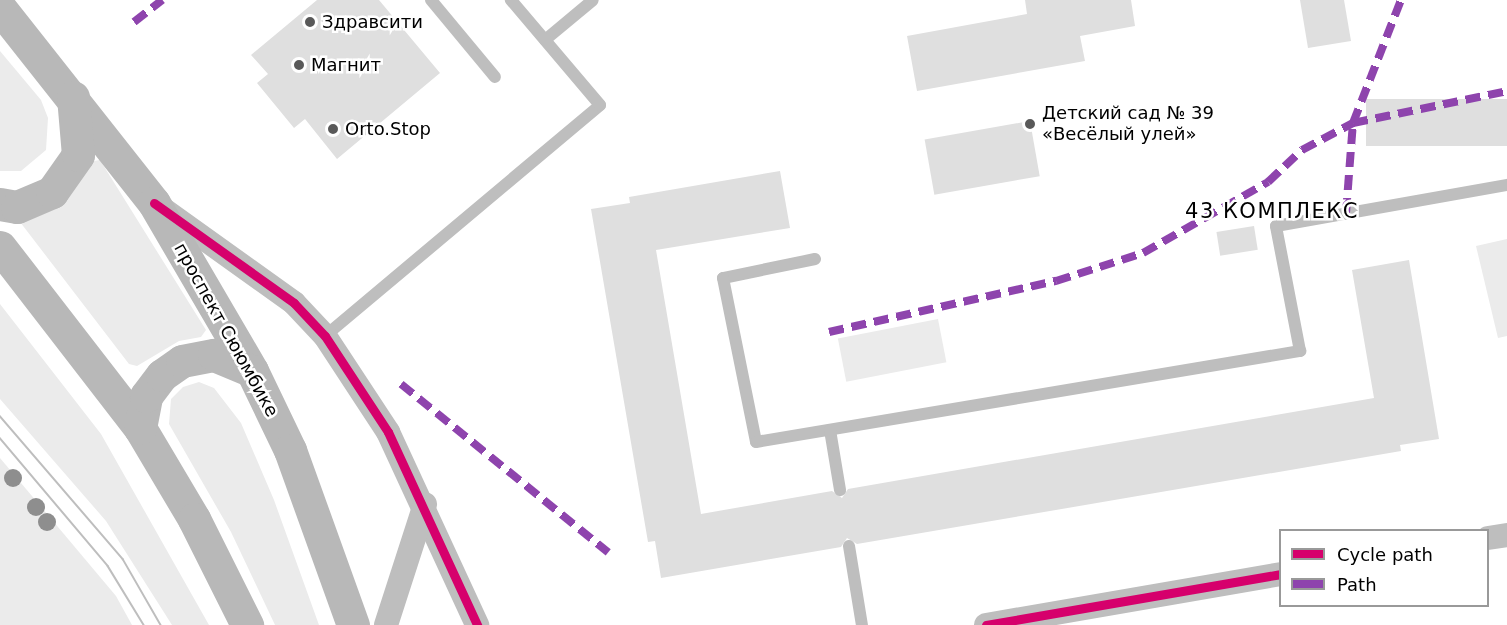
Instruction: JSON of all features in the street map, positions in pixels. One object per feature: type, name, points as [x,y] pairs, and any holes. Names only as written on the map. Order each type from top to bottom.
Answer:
[{"type":"main road","name":"проспект Сююмбике","points":[[0,8],[74,97],[154,203],[252,371],[290,450],[353,625]]},
{"type":"main road","points":[[0,204],[17,207],[52,192],[78,155],[74,97]]},
{"type":"main road","points":[[0,247],[140,428],[194,519],[247,625]]},
{"type":"main road","points":[[140,428],[146,396],[162,375],[182,361],[214,356],[252,371]]},
{"type":"street","points":[[154,203],[294,303],[325,336],[388,432],[425,504],[477,625]]},
{"type":"street","points":[[386,625],[425,504]]},
{"type":"street","points":[[1489,538],[1507,535]]},
{"type":"street","points":[[986,625],[1279,574]]},
{"type":"lane","points":[[431,0],[495,77]]},
{"type":"lane","points":[[325,336],[600,105],[511,0]]},
{"type":"lane","points":[[545,40],[593,0]]},
{"type":"lane","points":[[815,259],[723,278],[756,442],[1300,351],[1276,226],[1507,185]]},
{"type":"lane","points":[[830,430],[840,490]]},
{"type":"lane","points":[[849,546],[862,625]]},
{"type":"shaded area","points":[[0,51],[41,100],[48,118],[46,150],[21,171],[0,171]]},
{"type":"shaded area","points":[[100,160],[206,330],[201,337],[179,341],[137,366],[129,364],[17,218],[76,183],[94,161]]},
{"type":"shaded area","points":[[1507,239],[1507,336],[1498,338],[1476,246]]},
{"type":"shaded area","points":[[0,304],[101,434],[209,625],[172,625],[106,521],[0,399]]},
{"type":"shaded area","points":[[938,319],[946,362],[846,382],[838,338]]},
{"type":"shaded area","points":[[199,382],[214,388],[241,423],[274,500],[319,625],[275,625],[231,532],[169,424],[171,399],[183,387]]},
{"type":"shaded area","points":[[0,458],[116,596],[132,625],[0,625]]},
{"type":"building","points":[[317,0],[379,0],[440,73],[337,159],[305,119],[294,128],[257,83],[268,74],[251,55]]},
{"type":"building","points":[[1025,0],[1131,0],[1135,26],[1080,36],[1085,61],[917,91],[907,36],[1027,14]]},
{"type":"building","points":[[1300,0],[1344,0],[1351,41],[1308,48]]},
{"type":"building","points":[[1366,99],[1507,99],[1507,146],[1366,146]]},
{"type":"building","points":[[1030,121],[1040,176],[934,195],[925,140]]},
{"type":"building","points":[[780,171],[790,228],[656,250],[701,514],[832,491],[842,498],[848,489],[1374,398],[1352,270],[1409,260],[1439,439],[1400,445],[1401,451],[857,544],[847,538],[841,547],[661,578],[655,541],[648,542],[591,209],[630,203],[629,197]]},
{"type":"building","points":[[1254,226],[1258,250],[1220,256],[1216,232]]},
{"type":"tram line","points":[[0,416],[123,559],[161,625]]},
{"type":"tram line","points":[[0,438],[108,566],[144,625]]},
{"type":"marked path","points":[[134,22],[162,0]]},
{"type":"marked path","points":[[1346,213],[1353,123],[1401,0]]},
{"type":"marked path","points":[[829,332],[1056,281],[1143,253],[1268,182],[1302,150],[1353,123],[1507,91]]},
{"type":"marked path","points":[[401,384],[608,552]]},
{"type":"cycle path","points":[[154,203],[294,303],[325,336],[388,432],[477,625]]},
{"type":"cycle path","points":[[986,625],[1279,574]]},
{"type":"place","name":"Здравсити","points":[[310,22]]},
{"type":"place","name":"Магнит","points":[[299,65]]},
{"type":"place","name":"Детский сад № 39 «Весёлый улей»","points":[[1030,124]]},
{"type":"place","name":"Orto.Stop","points":[[333,129]]},
{"type":"district","name":"43 КОМПЛЕКС","points":[[1272,211]]}]
